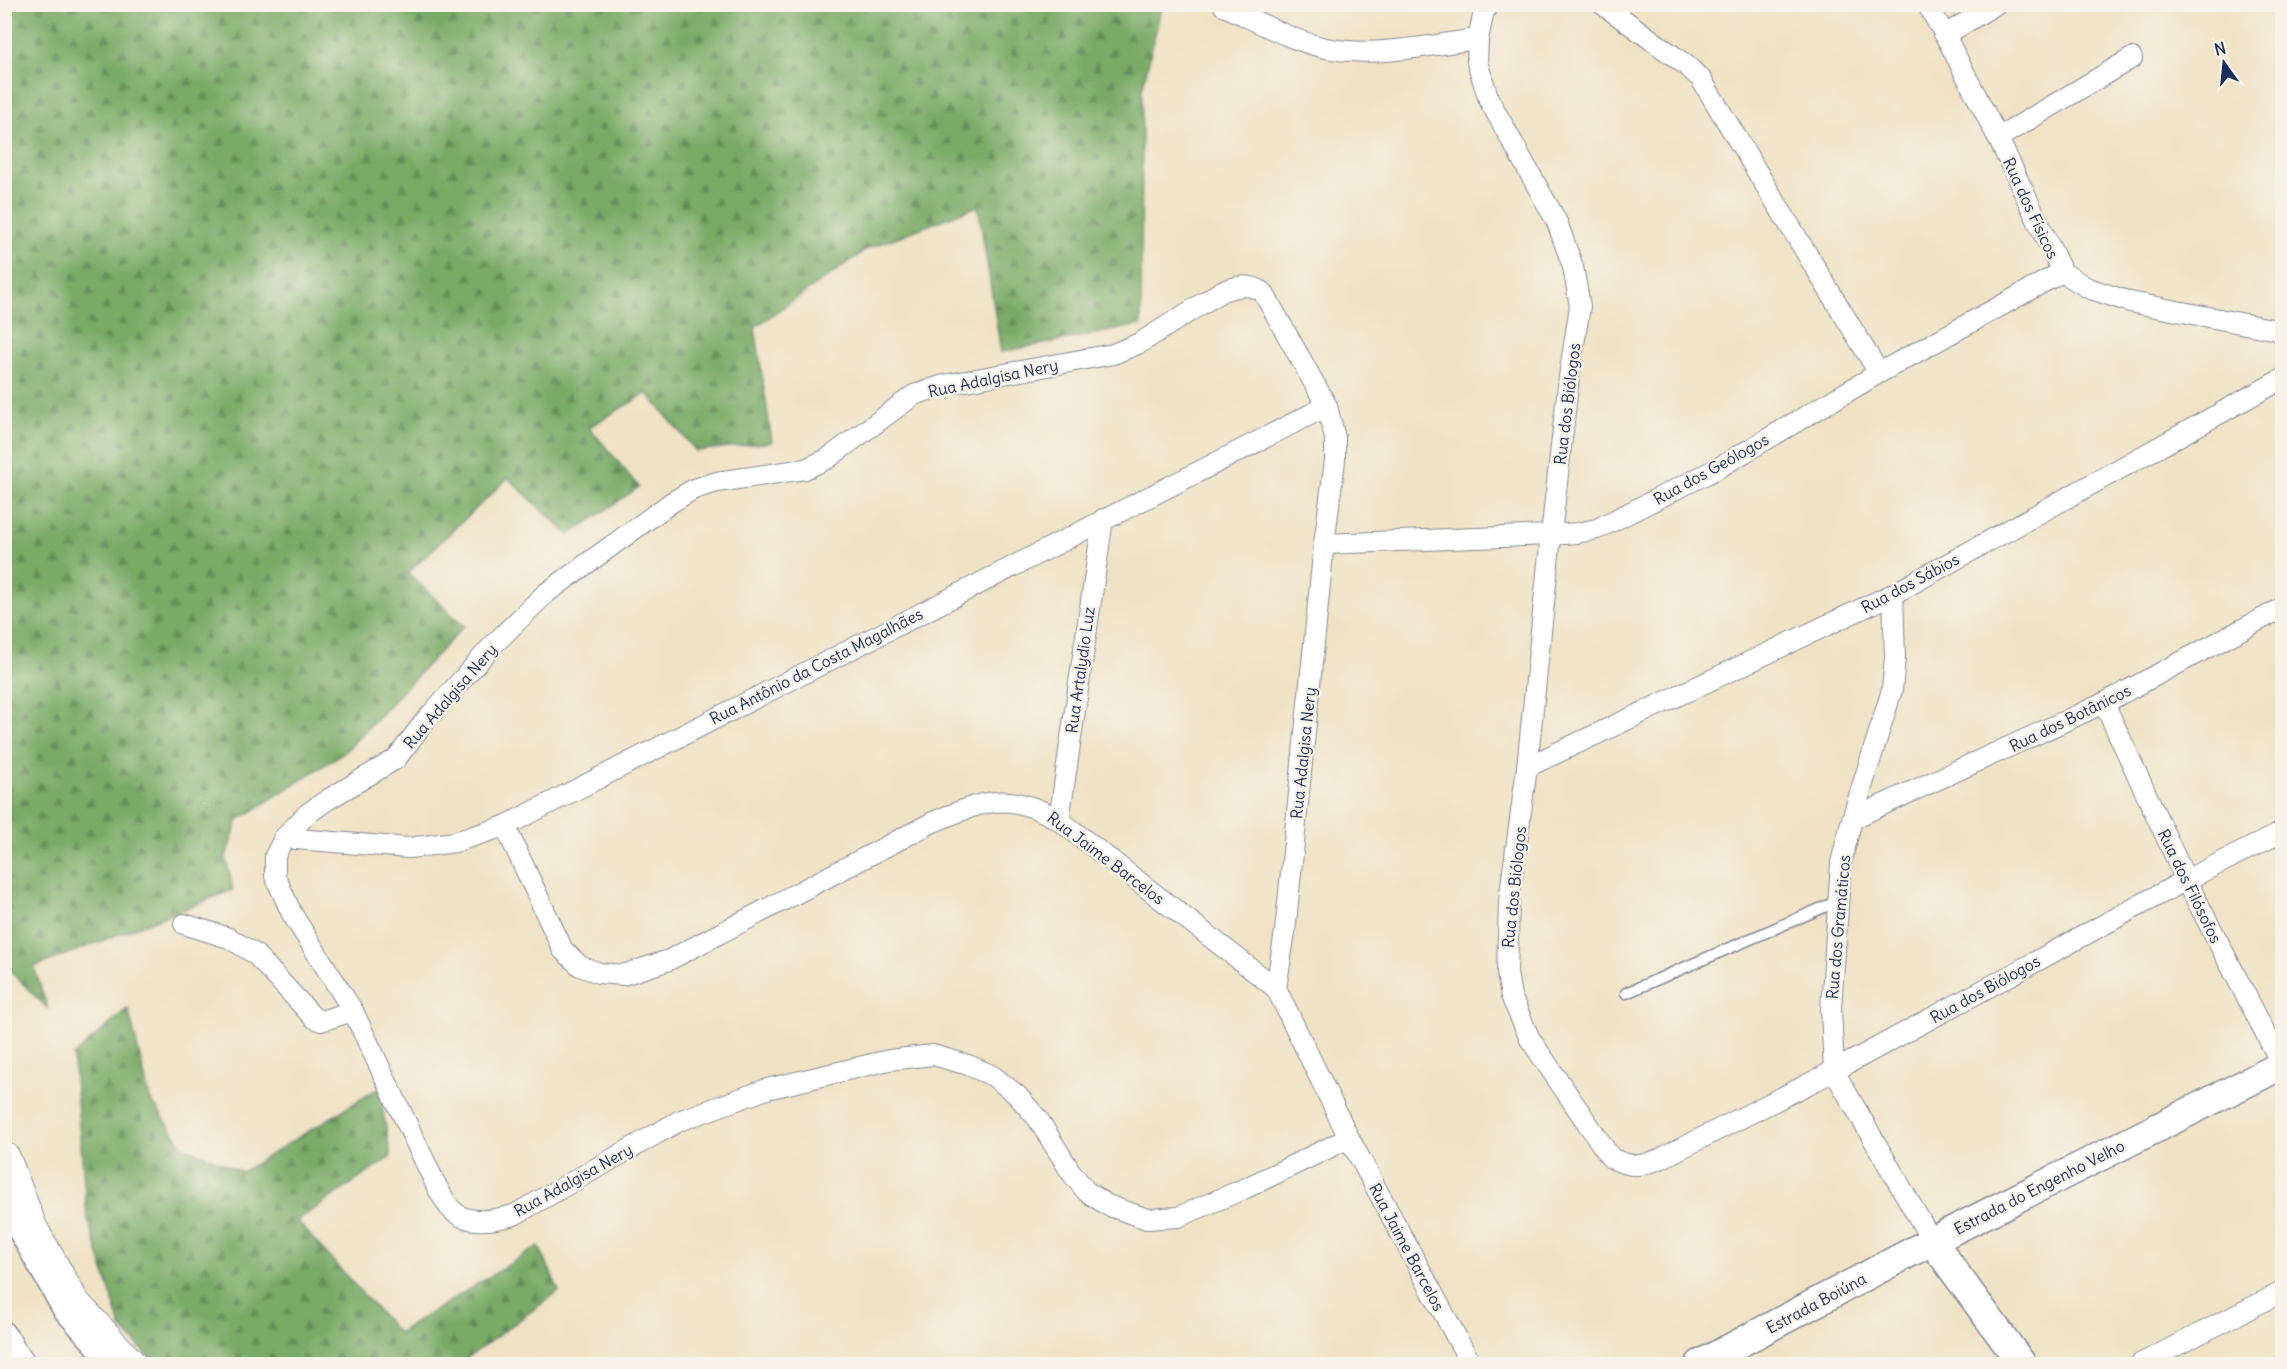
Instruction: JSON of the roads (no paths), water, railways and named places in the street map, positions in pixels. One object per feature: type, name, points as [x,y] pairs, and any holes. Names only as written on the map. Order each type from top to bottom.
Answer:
[{"type":"highway","points":[[4,1159],[32,1229],[73,1303],[129,1365]]},
{"type":"street","name":"Rua dos Biólogos","points":[[1490,4],[1484,11],[1478,39],[1477,62],[1489,100],[1557,222],[1573,267],[1580,306],[1551,535],[1527,767],[1509,901],[1507,973],[1511,996],[1530,1039],[1611,1158],[1638,1167],[1660,1159],[1834,1071],[2186,880],[2283,831]]},
{"type":"street","points":[[1602,4],[1686,65],[1701,79],[1879,373]]},
{"type":"street","name":"Rua dos Físicos","points":[[1927,4],[1946,35],[1998,138],[2061,272],[2088,288],[2130,302],[2283,332]]},
{"type":"street","points":[[1946,35],[1996,4]]},
{"type":"street","points":[[1224,6],[1290,36],[1326,48],[1372,52],[1478,39]]},
{"type":"street","points":[[1998,138],[2132,58]]},
{"type":"street","name":"Rua dos Geólogos","points":[[1324,544],[1551,535],[1587,531],[1613,521],[1718,468],[1879,373],[2061,272]]},
{"type":"street","name":"Rua Adalgisa Nery","points":[[1276,988],[1285,932],[1324,544],[1335,460],[1335,438],[1327,406],[1263,292],[1252,285],[1237,286],[1222,291],[1140,343],[1113,354],[944,385],[914,395],[827,459],[805,469],[717,482],[694,489],[672,502],[545,594],[492,645],[425,721],[396,759],[307,814],[284,838],[275,856],[275,876],[292,914],[354,1011],[438,1189],[451,1210],[471,1220],[492,1221],[514,1215],[680,1121],[767,1089],[889,1060],[933,1055],[968,1065],[993,1076],[1017,1095],[1038,1119],[1071,1172],[1086,1191],[1107,1205],[1147,1219],[1178,1217],[1246,1188],[1349,1138]]},
{"type":"street","name":"Rua dos Sábios","points":[[1527,767],[1893,594],[2283,380]]},
{"type":"street","name":"Rua Antônio da Costa Magalhães","points":[[284,838],[410,848],[455,842],[505,826],[1327,406]]},
{"type":"street","name":"Rua Artalydio Luz","points":[[1059,820],[1103,519]]},
{"type":"street","name":"Rua dos Gramáticos","points":[[1893,594],[1895,658],[1892,690],[1852,819],[1841,863],[1831,1009],[1834,1071],[1932,1241]]},
{"type":"street","name":"Rua dos Botânicos","points":[[1852,819],[2104,703],[2283,608]]},
{"type":"street","name":"Rua dos Filósofos","points":[[2104,703],[2186,880],[2282,1065]]},
{"type":"street","name":"Rua Jaime Barcelos","points":[[505,826],[563,950],[580,966],[599,973],[624,975],[669,960],[933,822],[978,804],[1013,801],[1039,808],[1059,820],[1276,988],[1349,1138],[1471,1365]]},
{"type":"street","points":[[184,924],[229,938],[255,954],[314,1018],[321,1021],[354,1011]]},
{"type":"street","name":"Estrada do Engenho Velho","points":[[2022,1365],[1932,1241],[2282,1065]]},
{"type":"street","name":"Estrada Boiúna","points":[[1700,1365],[1932,1241]]},
{"type":"street","points":[[2140,1365],[2283,1292]]},
{"type":"lane","points":[[1626,993],[1838,901]]},
{"type":"lane","points":[[4,1208],[15,1235],[59,1313],[105,1365]]},
{"type":"lane","points":[[4,1324],[15,1353]]}]
